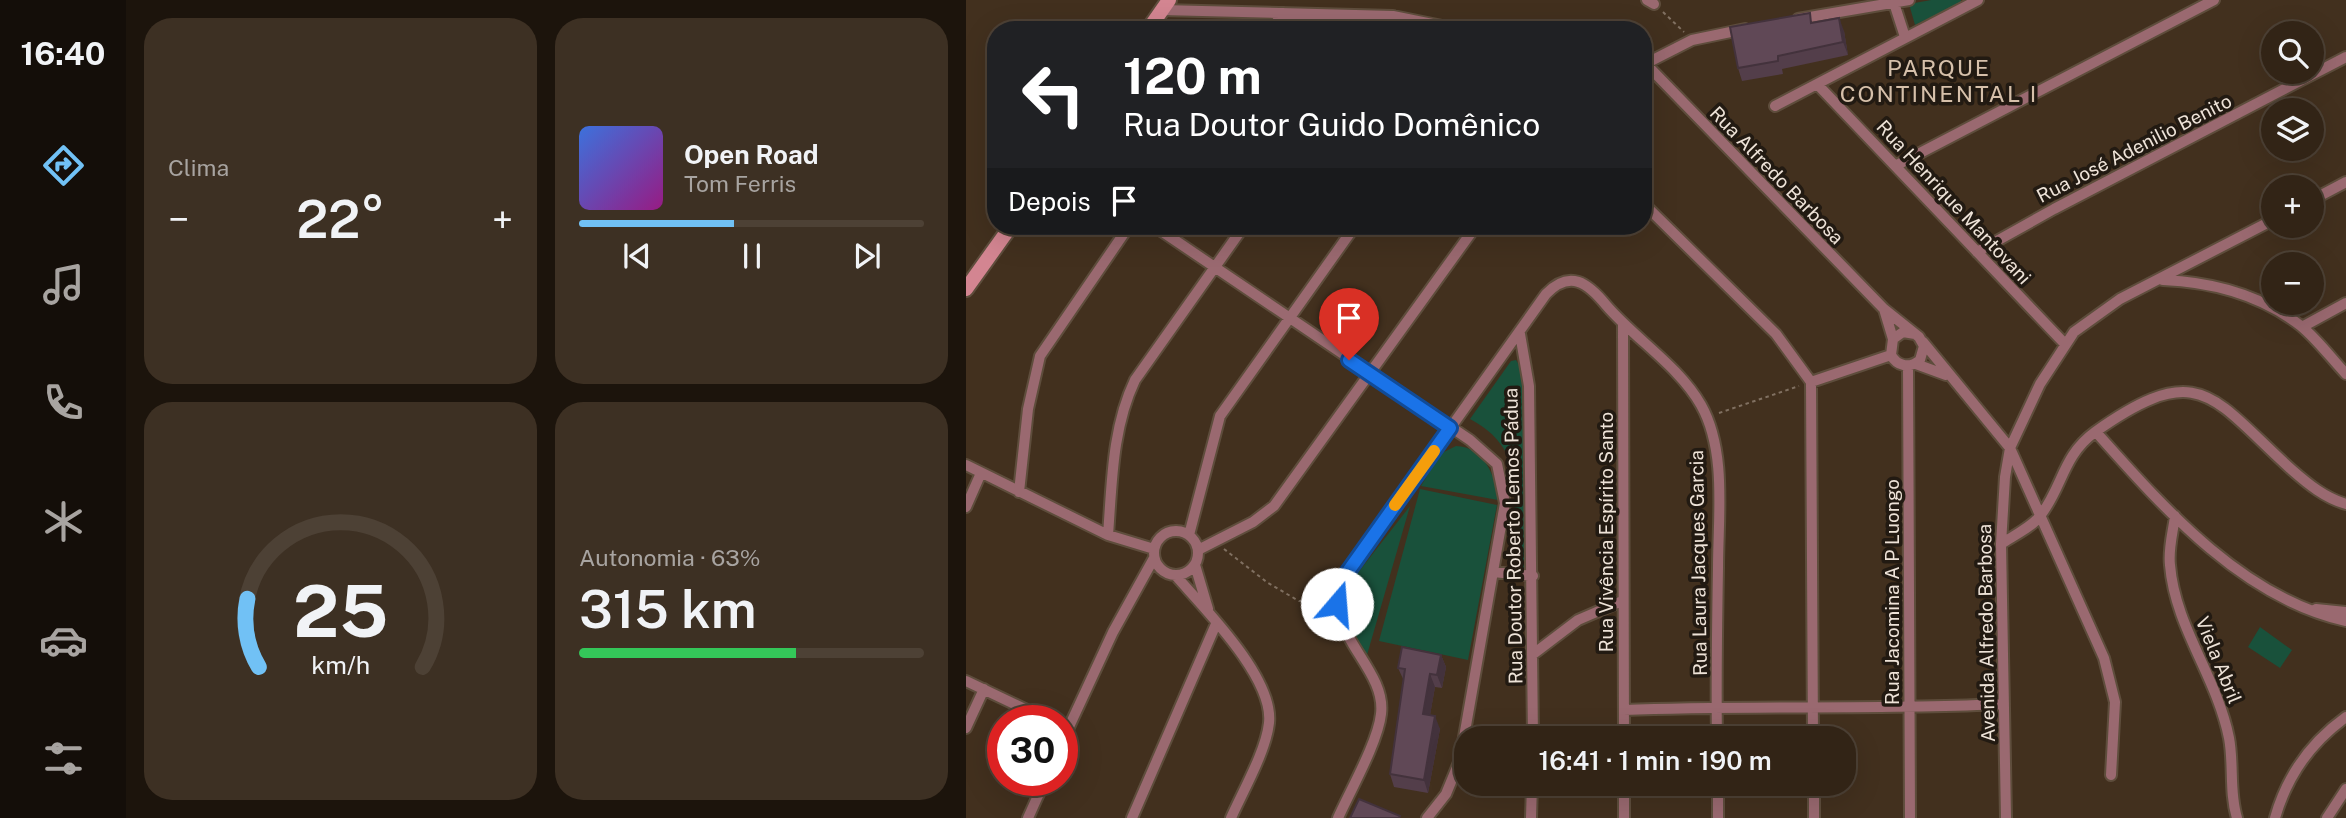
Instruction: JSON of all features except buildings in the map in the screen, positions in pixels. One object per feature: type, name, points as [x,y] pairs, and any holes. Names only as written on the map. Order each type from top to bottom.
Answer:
[{"type":"main road","points":[[1154,21],[1166,5]]},
{"type":"main road","points":[[966,289],[1005,235]]},
{"type":"street","points":[[1785,22],[1909,0]]},
{"type":"street","points":[[1775,106],[1978,0]]},
{"type":"street","points":[[1897,165],[2214,0]]},
{"type":"street","points":[[1894,3],[1905,37]]},
{"type":"street","points":[[1166,5],[1283,13],[1392,16],[1417,21]]},
{"type":"street","points":[[1277,21],[1283,13]]},
{"type":"street","points":[[1389,21],[1392,16]]},
{"type":"street","points":[[1652,61],[1692,40],[1758,27]]},
{"type":"street","name":"Rua José Adenilio Benito","points":[[1977,252],[2053,209],[2346,57]]},
{"type":"street","name":"Rua Alfredo Barbosa","points":[[1652,73],[1884,309],[1919,338],[2010,448],[2112,680],[2116,726],[2111,775]]},
{"type":"street","name":"Rua Henrique Mantovani","points":[[1818,85],[2065,344]]},
{"type":"street","points":[[2324,194],[2346,182]]},
{"type":"street","points":[[1652,212],[1776,334],[1811,382],[1813,726]]},
{"type":"street","name":"Avenida Alfredo Barbosa","points":[[2006,818],[2001,544],[2005,477],[2010,448],[2040,384],[2065,344],[2094,315],[2261,226]]},
{"type":"street","points":[[1019,492],[1028,410],[1040,356],[1123,235]]},
{"type":"street","points":[[1167,235],[1486,451],[1497,464],[1505,503],[1460,760],[1446,794],[1427,818]]},
{"type":"street","points":[[1108,535],[1120,418],[1126,398],[1135,380],[1238,235]]},
{"type":"street","points":[[1132,818],[1213,619],[1195,565],[1198,550],[1189,535],[1220,416],[1349,235]]},
{"type":"street","points":[[1198,550],[1254,522],[1274,506],[1469,235]]},
{"type":"street","points":[[2160,279],[2196,281],[2243,294],[2302,327],[2346,374]]},
{"type":"street","name":"Rua Laura Jacques Garcia","points":[[1520,334],[1553,288],[1570,280],[1578,280],[1592,288],[1623,325],[1687,385],[1708,417],[1713,434],[1717,487],[1717,726]]},
{"type":"street","points":[[2302,327],[2346,303]]},
{"type":"street","name":"Rua Alfredo Barbosa","points":[[1884,309],[1893,339]]},
{"type":"street","name":"Rua Vivência Espírito Santo","points":[[1623,325],[1624,726]]},
{"type":"street","points":[[1903,332],[1919,338],[1923,356],[1912,365],[1898,363],[1891,355],[1893,339],[1903,332]]},
{"type":"street","points":[[1338,818],[1382,713],[1376,688],[1351,644],[1337,604],[1336,593],[1342,580],[1455,431],[1520,334]]},
{"type":"street","name":"Rua Doutor Roberto Lemos Pádua","points":[[1520,334],[1529,386],[1533,726]]},
{"type":"street","points":[[1811,382],[1891,355]]},
{"type":"street","name":"Rua Alfredo Barbosa","points":[[1912,365],[1948,375]]},
{"type":"street","name":"Rua Jacomina A P Luongo","points":[[1910,818],[1912,365]]},
{"type":"street","points":[[2001,544],[2040,517],[2068,458],[2096,432],[2170,393],[2186,390],[2201,393],[2217,401],[2304,480],[2322,493],[2346,504]]},
{"type":"street","points":[[2096,432],[2210,549],[2248,576],[2310,609],[2346,621]]},
{"type":"street","points":[[966,465],[1108,535],[1154,553],[1162,571],[1176,576],[1257,676],[1269,708],[1269,725],[1231,818]]},
{"type":"street","points":[[966,507],[981,473]]},
{"type":"street","name":"Viela Abril","points":[[2175,516],[2169,562],[2173,584],[2189,639],[2218,700],[2230,739],[2237,818]]},
{"type":"street","points":[[1076,705],[1154,553],[1168,532],[1189,535]]},
{"type":"street","points":[[1176,576],[1195,565]]},
{"type":"street","points":[[1493,572],[1533,576]]},
{"type":"street","points":[[1532,655],[1578,620],[1622,601]]},
{"type":"street","points":[[2327,613],[2346,612]]},
{"type":"street","points":[[966,681],[1017,705]]},
{"type":"street","points":[[966,728],[984,689]]},
{"type":"street","points":[[1624,710],[1717,706],[1813,709],[2004,704]]},
{"type":"street","points":[[2275,818],[2290,781],[2307,751],[2346,717]]},
{"type":"street","points":[[2327,818],[2346,789]]},
{"type":"street","points":[[1028,818],[1038,796]]},
{"type":"street","points":[[1531,818],[1532,796]]},
{"type":"street","points":[[1624,796],[1624,818]]},
{"type":"street","points":[[1718,796],[1718,818]]},
{"type":"street","points":[[1814,796],[1814,818]]},
{"type":"path","points":[[1650,2],[1692,40]]},
{"type":"path","points":[[1708,417],[1811,382]]},
{"type":"path","points":[[1216,541],[1268,583],[1298,601],[1337,604]]},
{"type":"green space","points":[[1931,0],[1961,2],[1915,25],[1909,4]]},
{"type":"green space","points":[[1516,360],[1521,368],[1522,378],[1526,569],[1508,568],[1515,504],[1511,465],[1503,448],[1490,432],[1470,419],[1511,361]]},
{"type":"green space","points":[[1456,446],[1474,451],[1487,464],[1495,482],[1498,500],[1421,486],[1440,454]]},
{"type":"green space","points":[[1420,489],[1497,505],[1468,660],[1379,641]]},
{"type":"green space","points":[[1410,506],[1367,655],[1349,627],[1343,597],[1357,574]]},
{"type":"green space","points":[[2260,627],[2292,650],[2280,668],[2248,647]]},
{"type":"slow traffic","points":[[1395,505],[1434,451]]},
{"type":"district","name":"PARQUE CONTINENTAL I","points":[[1939,81]]},
{"type":"route","points":[[1337,604],[1336,593],[1342,580],[1450,428],[1349,360]]}]
